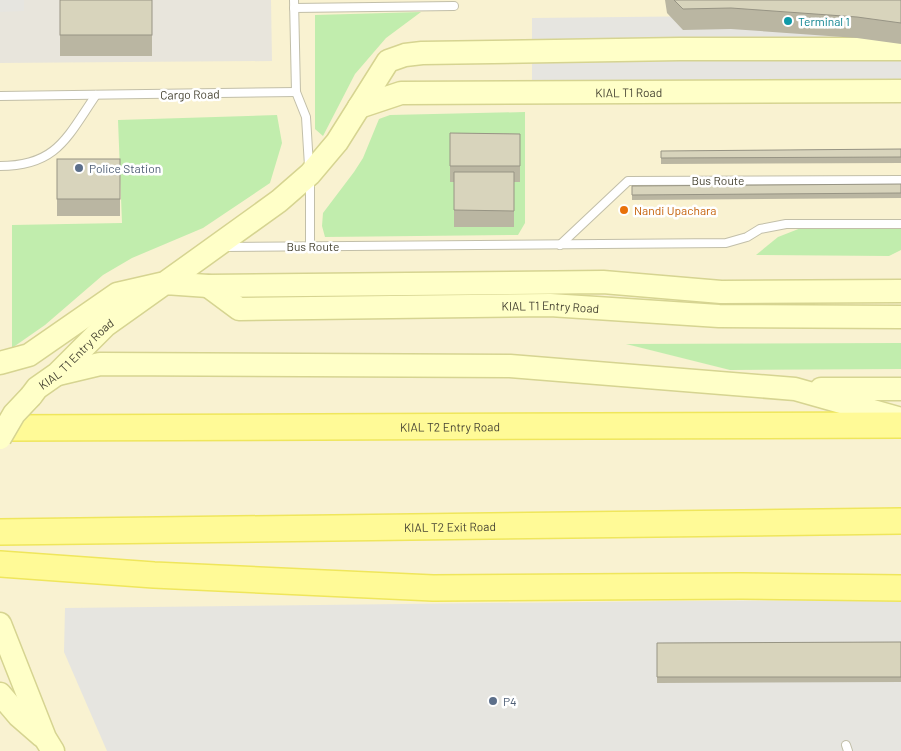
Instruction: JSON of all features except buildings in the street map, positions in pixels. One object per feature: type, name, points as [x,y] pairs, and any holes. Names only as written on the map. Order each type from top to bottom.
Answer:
[{"type":"main road","name":"KIAL T1 Entry Road","points":[[0,438],[14,414],[37,388],[57,374],[106,325],[279,201],[310,174],[337,142],[388,61],[405,55],[432,53],[901,48]]},
{"type":"main road","name":"KIAL T1 Road","points":[[359,107],[401,93],[901,92]]},
{"type":"main road","name":"KIAL T1 Entry Road","points":[[0,363],[29,355],[116,294],[165,283],[208,286],[603,282],[721,292],[901,291]]},
{"type":"main road","name":"KIAL T1 Entry Road","points":[[208,286],[239,309],[550,305],[719,316],[901,317]]},
{"type":"main road","points":[[57,374],[100,364],[510,366],[795,389],[901,389]]},
{"type":"main road","points":[[795,389],[901,419]]},
{"type":"main road","name":"KIAL T2 Entry Road","points":[[0,428],[901,425]]},
{"type":"main road","name":"KIAL T2 Exit Road","points":[[0,532],[901,521]]},
{"type":"main road","points":[[0,564],[154,575],[433,588],[741,586],[901,588]]},
{"type":"main road","points":[[0,624],[49,744]]},
{"type":"main road","points":[[0,694],[19,716],[49,744]]},
{"type":"lane","points":[[310,246],[310,174],[306,117],[296,92],[294,4],[454,6]]},
{"type":"lane","name":"Cargo Road","points":[[0,96],[296,92]]},
{"type":"lane","points":[[0,166],[16,166],[43,159],[62,144],[96,95]]},
{"type":"lane","name":"Bus Route","points":[[560,245],[628,180],[901,180]]},
{"type":"lane","name":"Bus Route","points":[[216,247],[726,243],[747,237],[760,229],[786,224],[901,224]]},
{"type":"shaded area","points":[[0,0],[901,0],[901,751],[0,751]]},
{"type":"shaded area","points":[[0,0],[271,0],[272,61],[0,63]]},
{"type":"shaded area","points":[[0,0],[24,0],[24,11],[0,12]]},
{"type":"shaded area","points":[[901,14],[901,81],[532,85],[532,18]]},
{"type":"shaded area","name":"P4","points":[[901,600],[901,751],[107,751],[64,652],[65,608]]},
{"type":"green space","points":[[421,12],[386,38],[355,74],[323,136],[315,129],[315,15]]},
{"type":"green space","points":[[525,112],[525,223],[518,235],[325,237],[322,226],[323,213],[363,158],[379,119],[390,115]]},
{"type":"green space","points":[[277,115],[282,143],[270,183],[203,228],[132,258],[103,275],[45,325],[12,348],[12,225],[122,223],[118,120]]},
{"type":"green space","points":[[801,228],[901,228],[901,250],[889,256],[756,255],[778,237]]},
{"type":"green space","points":[[901,343],[901,369],[730,370],[626,344]]},
{"type":"place","name":"Terminal 1","points":[[788,21]]},
{"type":"place","name":"Police Station","points":[[79,168]]},
{"type":"place","name":"Nandi Upachara","points":[[624,210]]},
{"type":"place","name":"P4","points":[[493,701]]}]
